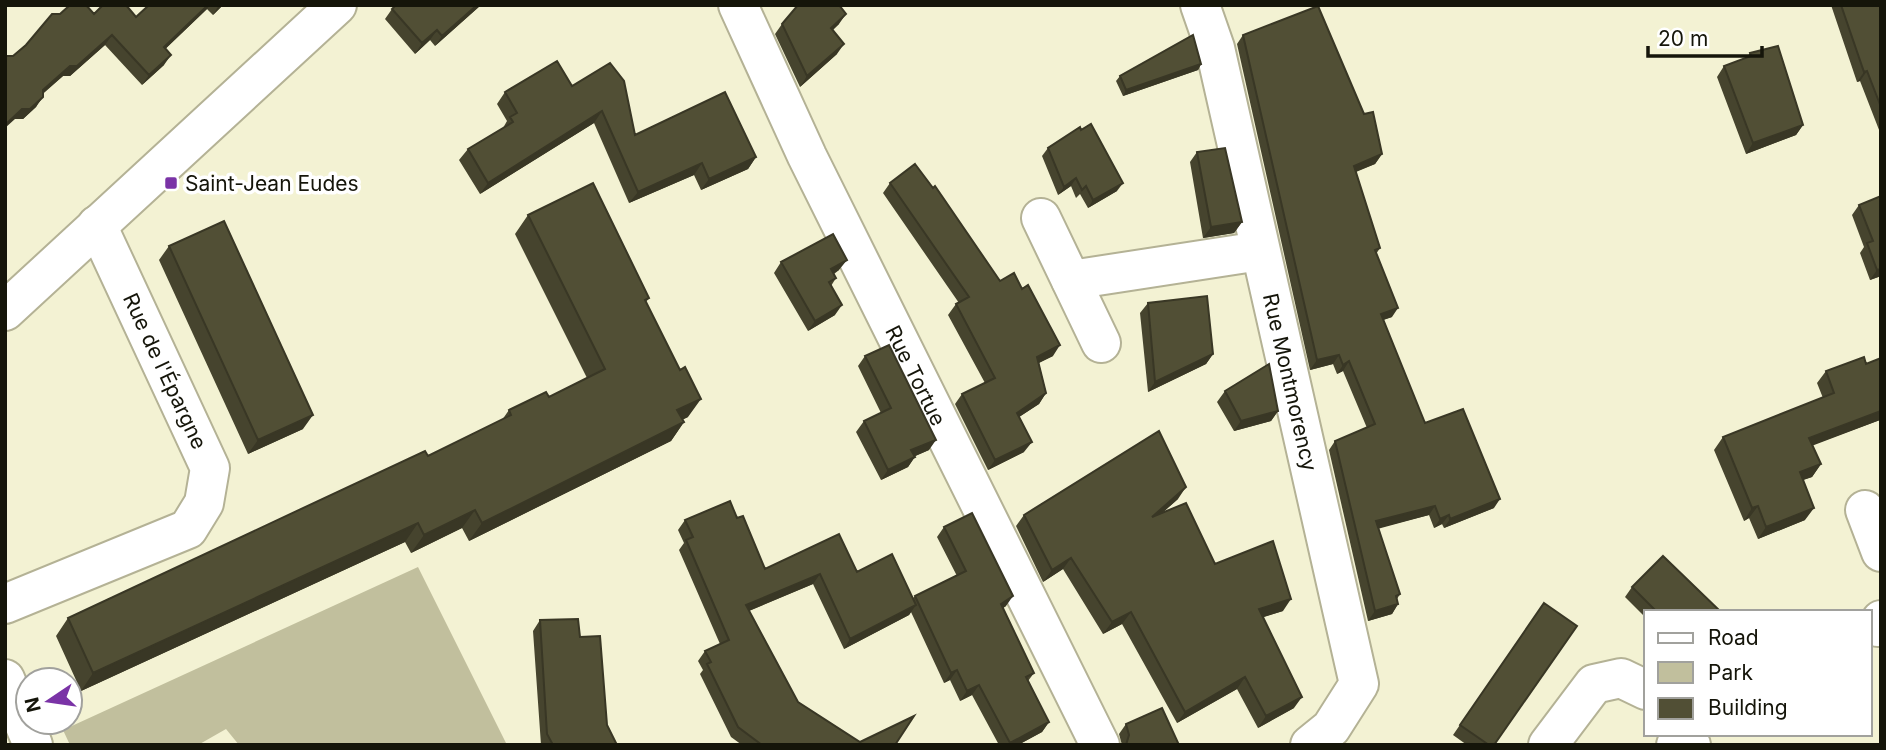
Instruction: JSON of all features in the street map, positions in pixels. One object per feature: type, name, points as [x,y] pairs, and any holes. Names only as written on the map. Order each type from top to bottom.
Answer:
[{"type":"street","points":[[5,311],[337,5]]},
{"type":"street","name":"Rue Tortue","points":[[738,5],[807,156],[1100,745]]},
{"type":"street","name":"Rue Montmorency","points":[[1200,5],[1215,48],[1359,684],[1331,728],[1310,745]]},
{"type":"street","points":[[1041,218],[1101,342]]},
{"type":"street","name":"Rue de l'Épargne","points":[[5,604],[188,529],[204,503],[210,468],[97,225]]},
{"type":"street","points":[[1071,280],[1259,251]]},
{"type":"street","points":[[1865,510],[1881,552]]},
{"type":"street","points":[[1548,745],[1594,684],[1621,678],[1644,689]]},
{"type":"street","points":[[5,679],[33,745]]},
{"type":"green space","points":[[418,567],[507,745],[239,745],[226,729],[198,745],[70,745],[66,736],[84,736],[84,720]]},
{"type":"building","points":[[70,5],[86,5],[94,14],[103,5],[126,5],[136,17],[149,5],[208,5],[164,47],[171,55],[149,75],[112,35],[77,66],[70,66],[43,90],[43,97],[30,109],[22,109],[5,125],[5,56],[13,56],[52,14],[60,14]]},
{"type":"building","points":[[396,5],[477,5],[442,36],[437,30],[422,43],[392,9]]},
{"type":"building","points":[[798,5],[839,5],[846,14],[831,28],[844,44],[807,76],[782,24]]},
{"type":"building","points":[[1841,5],[1881,5],[1881,107],[1867,71],[1864,72]]},
{"type":"building","points":[[1318,6],[1364,114],[1373,112],[1382,154],[1354,166],[1380,248],[1375,250],[1398,308],[1381,314],[1425,423],[1463,409],[1500,499],[1450,519],[1449,515],[1440,519],[1435,506],[1376,521],[1400,594],[1396,596],[1398,604],[1375,611],[1335,441],[1375,424],[1349,361],[1343,365],[1339,355],[1317,360],[1243,35]]},
{"type":"building","points":[[1193,35],[1201,64],[1126,90],[1120,76]]},
{"type":"building","points":[[1778,46],[1803,125],[1753,143],[1724,66],[1751,56],[1750,53]]},
{"type":"building","points":[[557,61],[572,86],[610,63],[624,81],[635,135],[725,92],[756,157],[709,179],[702,163],[638,192],[602,111],[488,183],[468,149],[513,122],[510,117],[517,113],[505,92]]},
{"type":"building","points":[[1091,124],[1123,183],[1093,200],[1086,186],[1082,190],[1076,178],[1064,187],[1048,148],[1080,127],[1081,130]]},
{"type":"building","points":[[1225,148],[1242,222],[1211,227],[1197,152]]},
{"type":"building","points":[[915,164],[933,188],[935,186],[1000,281],[1014,273],[1022,289],[1028,285],[1060,345],[1037,357],[1046,393],[1017,413],[1032,442],[995,460],[962,394],[995,378],[956,304],[969,297],[890,183]]},
{"type":"building","points":[[593,183],[649,298],[645,300],[680,370],[685,367],[701,399],[677,410],[684,422],[482,523],[475,510],[424,535],[418,523],[93,673],[68,618],[425,451],[428,456],[511,415],[509,410],[546,392],[549,397],[605,369],[528,215]]},
{"type":"building","points":[[1881,196],[1881,269],[1877,270],[1867,243],[1873,241],[1859,205]]},
{"type":"building","points":[[224,221],[313,415],[258,440],[169,246]]},
{"type":"building","points":[[833,234],[847,260],[831,269],[836,278],[829,282],[842,305],[815,321],[781,262]]},
{"type":"building","points":[[1207,296],[1213,354],[1155,382],[1148,303]]},
{"type":"building","points":[[889,345],[936,440],[911,450],[915,457],[888,470],[864,421],[891,408],[865,356]]},
{"type":"building","points":[[1864,357],[1866,364],[1881,358],[1881,411],[1809,438],[1821,464],[1800,472],[1814,508],[1766,527],[1758,506],[1752,508],[1723,437],[1834,393],[1826,371]]},
{"type":"building","points":[[1269,364],[1278,411],[1241,421],[1225,391]]},
{"type":"building","points":[[1159,431],[1186,487],[1152,517],[1186,503],[1215,564],[1273,541],[1291,599],[1259,609],[1302,697],[1266,716],[1245,677],[1185,712],[1131,612],[1112,622],[1071,558],[1052,570],[1024,515]]},
{"type":"building","points":[[730,501],[737,518],[743,516],[765,569],[839,534],[857,572],[892,554],[916,605],[850,639],[820,574],[746,605],[798,702],[860,742],[914,716],[895,745],[762,745],[738,727],[707,664],[711,662],[705,651],[729,640],[686,540],[693,537],[685,520]]},
{"type":"building","points":[[972,513],[1013,596],[1001,604],[1034,673],[1026,677],[1049,722],[1010,743],[979,685],[967,691],[957,670],[951,673],[915,596],[966,571],[944,527]]},
{"type":"building","points":[[1663,556],[1719,610],[1655,610],[1632,587]]},
{"type":"building","points":[[1544,603],[1577,626],[1494,745],[1489,745],[1460,725]]},
{"type":"building","points":[[578,619],[580,637],[600,636],[607,725],[617,745],[553,745],[547,734],[540,620]]},
{"type":"building","points":[[1162,708],[1179,745],[1126,745],[1129,735],[1126,724]]},
{"type":"place","name":"Saint-Jean Eudes","points":[[171,183]]}]
